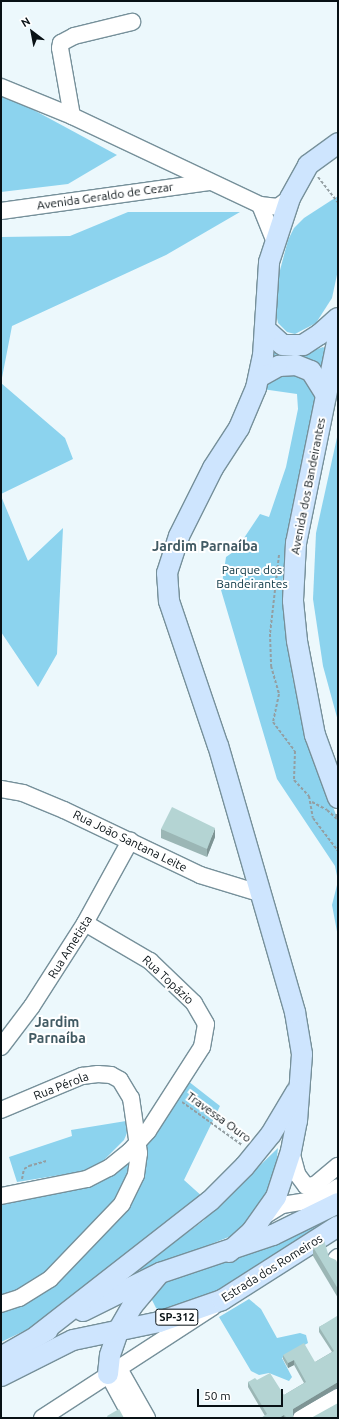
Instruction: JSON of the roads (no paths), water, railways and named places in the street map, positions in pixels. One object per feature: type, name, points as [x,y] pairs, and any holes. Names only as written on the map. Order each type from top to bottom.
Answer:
[{"type":"main road","points":[[229,1252],[266,1215],[276,1197],[291,1151],[302,1075],[300,1033],[218,746],[166,588],[171,555],[179,536],[213,468],[241,423],[260,377],[265,329],[269,262],[274,240],[290,198],[308,165],[338,143]]},
{"type":"main road","points":[[265,329],[284,345],[303,345],[320,334],[338,318]]},
{"type":"main road","name":"Avenida dos Bandeirantes","points":[[338,337],[296,543],[293,601],[297,641],[315,735],[338,798]]},
{"type":"main road","points":[[260,377],[279,366],[296,365],[311,372],[318,379],[326,395]]},
{"type":"main road","points":[[1,1357],[37,1336],[193,1216],[230,1182],[255,1154],[290,1105],[302,1075]]},
{"type":"main road","name":"Estrada dos Romeiros","points":[[37,1336],[132,1285],[153,1281],[229,1252],[294,1226],[338,1203]]},
{"type":"main road","name":"Estrada dos Romeiros","points":[[1,1376],[74,1340],[119,1329],[159,1322],[222,1300],[336,1230]]},
{"type":"main road","points":[[153,1281],[148,1302],[159,1322]]},
{"type":"main road","points":[[113,1371],[110,1355],[119,1329],[153,1281]]},
{"type":"main road","points":[[74,1340],[90,1345],[113,1371]]},
{"type":"street","points":[[72,116],[60,48],[61,43],[74,36],[132,22]]},
{"type":"street","points":[[1,86],[72,116],[260,205],[278,207],[283,205],[290,198]]},
{"type":"street","name":"Avenida Geraldo de Cezar","points":[[1,211],[209,182]]},
{"type":"street","points":[[260,205],[274,240]]},
{"type":"street","name":"Rua João Santana Leite","points":[[1,789],[23,793],[64,810],[200,875],[259,893]]},
{"type":"street","name":"Rua Ametista","points":[[1,1047],[32,1006],[85,923],[130,841]]},
{"type":"street","name":"Rua Topázio","points":[[85,923],[150,961],[202,1014],[206,1033],[202,1047],[173,1095],[138,1142]]},
{"type":"street","name":"Rua Pérola","points":[[1,1110],[82,1076],[111,1075],[120,1080],[127,1088],[138,1142],[136,1175],[122,1204],[50,1279],[19,1298],[1,1304]]},
{"type":"street","points":[[1,1196],[87,1179],[109,1168],[138,1142]]},
{"type":"street","points":[[291,1151],[296,1174],[306,1186],[315,1185],[338,1166]]},
{"type":"street","points":[[266,1215],[282,1204],[319,1200],[338,1186]]},
{"type":"street","points":[[42,1418],[113,1371],[196,1320],[222,1300]]},
{"type":"street","points":[[113,1371],[132,1418]]},
{"type":"street","points":[[113,1371],[146,1418]]},
{"type":"street","points":[[301,1418],[338,1397]]},
{"type":"district","name":"Jardim Parnaíba","points":[[205,546]]},
{"type":"district","name":"Jardim Parnaíba","points":[[57,1030]]},
{"type":"park label","name":"Parque dos Bandeirantes","points":[[252,577]]}]
